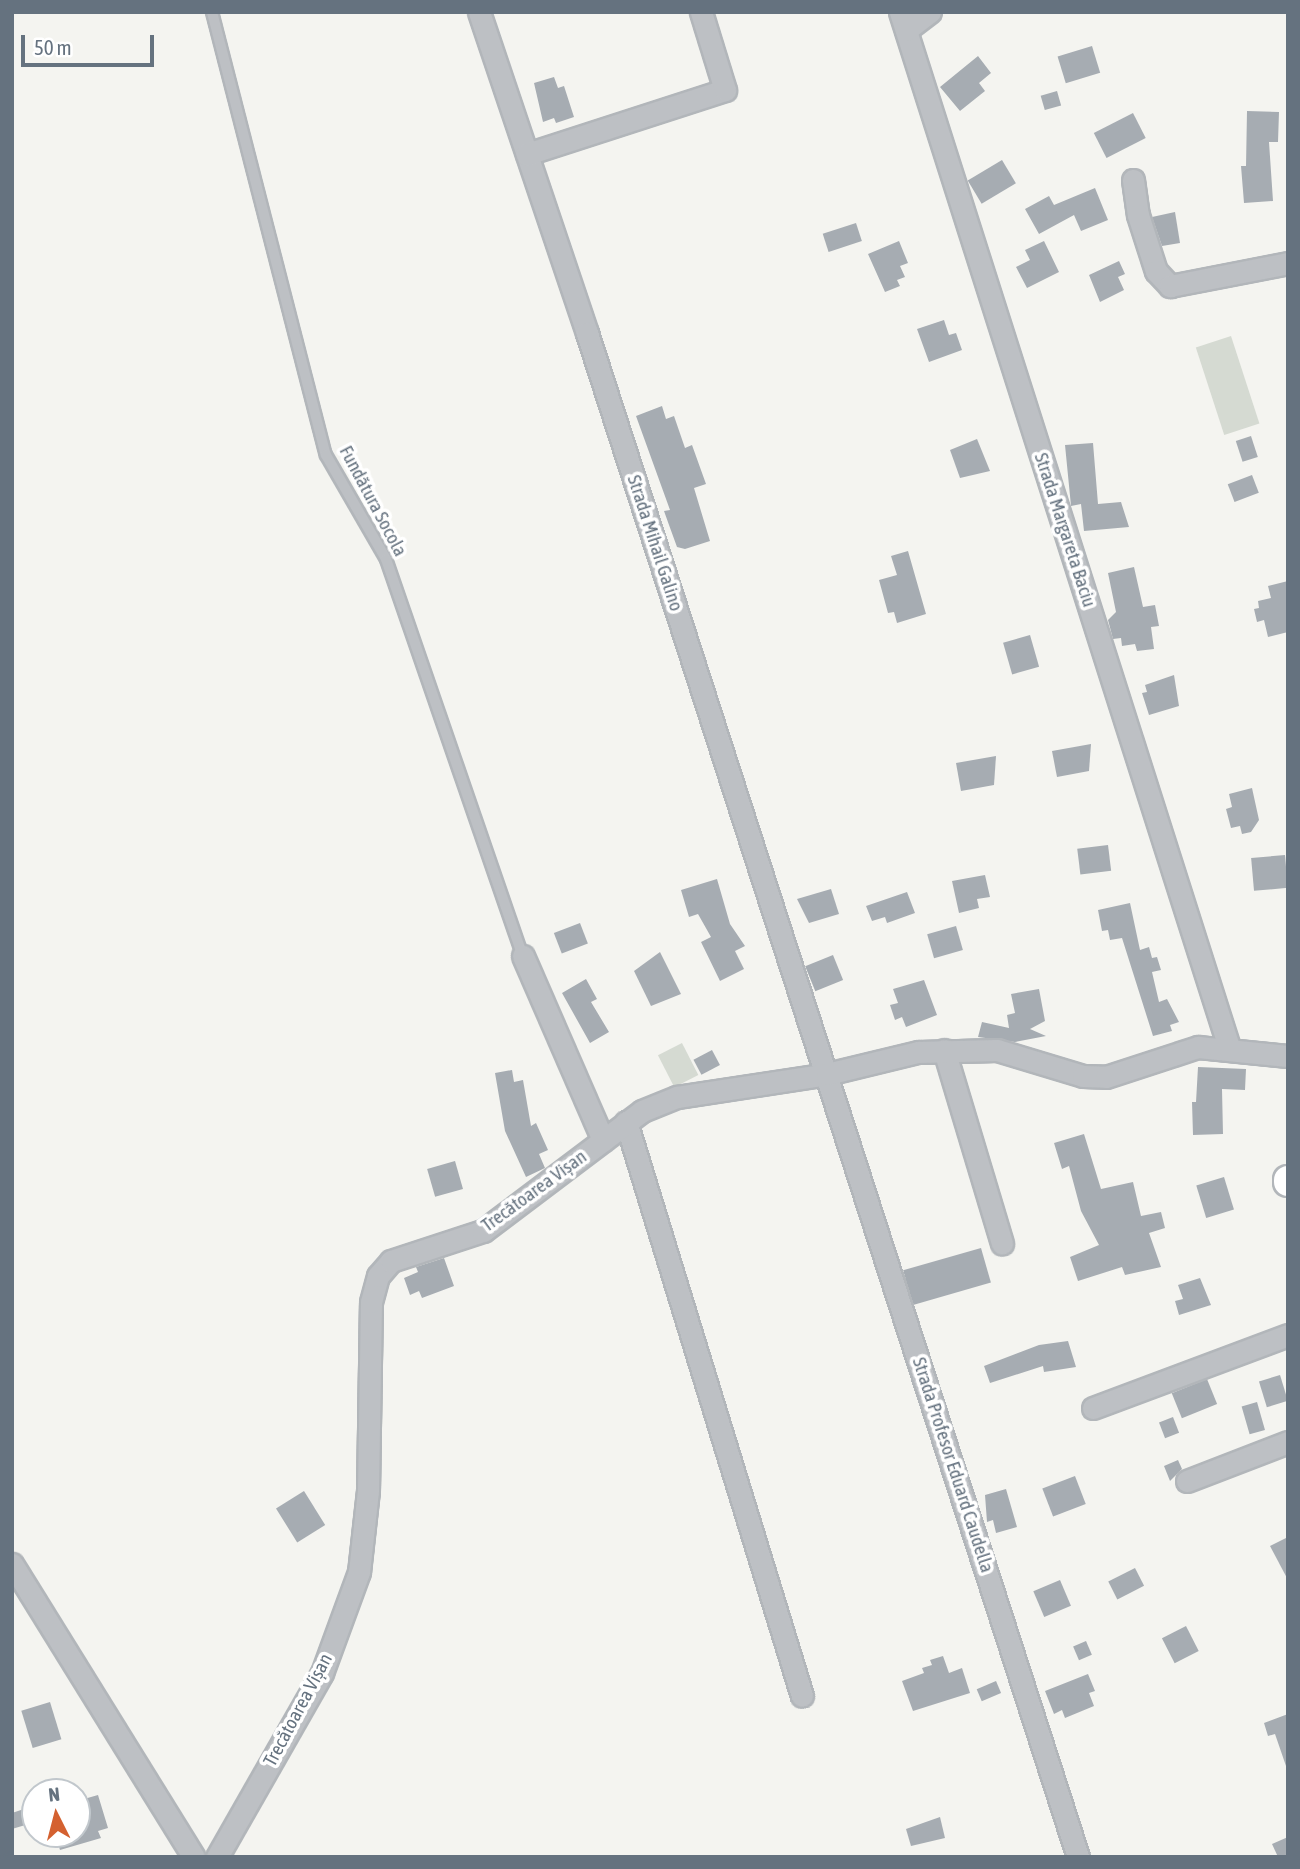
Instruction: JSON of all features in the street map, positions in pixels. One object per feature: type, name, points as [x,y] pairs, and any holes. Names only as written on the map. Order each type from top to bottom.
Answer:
[{"type":"street","name":"Strada Mihail Galino","points":[[479,12],[827,1074]]},
{"type":"street","points":[[527,154],[725,90],[701,12]]},
{"type":"street","points":[[903,21],[930,12]]},
{"type":"street","name":"Strada Margareta Baciu","points":[[903,21],[1229,1047]]},
{"type":"street","points":[[1133,180],[1138,215],[1156,271],[1170,286],[1288,263]]},
{"type":"street","points":[[523,956],[603,1140]]},
{"type":"street","name":"Trecătoarea Vișan","points":[[217,1857],[322,1673],[359,1572],[368,1491],[371,1302],[378,1276],[391,1261],[483,1231],[626,1122],[677,1097],[827,1074],[886,1058],[944,1050],[997,1051],[1083,1076],[1107,1077],[1188,1049],[1229,1047],[1288,1056]]},
{"type":"street","points":[[944,1050],[1002,1243]]},
{"type":"street","name":"Strada Profesor Eduard Caudella","points":[[827,1074],[1078,1857]]},
{"type":"street","points":[[626,1122],[802,1696]]},
{"type":"street","points":[[1093,1408],[1288,1335]]},
{"type":"street","points":[[1187,1481],[1288,1441]]},
{"type":"street","points":[[12,1564],[194,1857]]},
{"type":"lane","name":"Fundătura Socola","points":[[212,12],[327,455],[386,559],[523,956]]},
{"type":"shaded area","points":[[1231,336],[1259,423],[1224,435],[1196,347]]},
{"type":"shaded area","points":[[682,1043],[698,1075],[674,1087],[658,1055]]},
{"type":"building","points":[[1092,46],[1100,73],[1066,83],[1058,57]]},
{"type":"building","points":[[978,56],[991,73],[979,83],[985,91],[960,111],[940,87]]},
{"type":"building","points":[[554,77],[558,88],[564,86],[574,117],[556,123],[554,118],[543,122],[534,83]]},
{"type":"building","points":[[1057,91],[1061,105],[1045,110],[1041,96]]},
{"type":"building","points":[[1247,111],[1279,112],[1278,142],[1269,142],[1273,201],[1244,203],[1241,166],[1246,166]]},
{"type":"building","points":[[1133,113],[1146,138],[1107,158],[1094,133]]},
{"type":"building","points":[[1002,160],[1016,183],[982,204],[968,181]]},
{"type":"building","points":[[1095,188],[1108,220],[1081,231],[1074,215],[1039,234],[1025,209],[1049,196],[1054,205]]},
{"type":"building","points":[[1175,212],[1180,243],[1162,246],[1152,217]]},
{"type":"building","points":[[856,223],[862,241],[829,252],[823,234]]},
{"type":"building","points":[[899,241],[908,263],[900,266],[905,277],[897,280],[900,286],[885,292],[868,254]]},
{"type":"building","points":[[1044,241],[1059,272],[1027,288],[1016,267],[1030,260],[1025,250]]},
{"type":"building","points":[[1119,261],[1125,274],[1118,277],[1124,290],[1100,302],[1089,275]]},
{"type":"building","points":[[944,320],[949,335],[956,333],[962,350],[929,362],[917,329]]},
{"type":"building","points":[[662,406],[666,419],[674,416],[685,448],[692,445],[706,484],[694,488],[710,541],[685,549],[677,547],[664,511],[670,510],[636,416]]},
{"type":"building","points":[[1251,436],[1258,457],[1243,462],[1236,441]]},
{"type":"building","points":[[977,439],[990,471],[960,478],[950,450]]},
{"type":"building","points":[[1093,443],[1098,504],[1121,502],[1129,527],[1084,531],[1081,504],[1071,506],[1065,445]]},
{"type":"building","points":[[1252,475],[1259,493],[1235,502],[1228,484]]},
{"type":"building","points":[[908,551],[926,614],[897,623],[894,612],[888,613],[879,580],[897,575],[891,556]]},
{"type":"building","points":[[1134,567],[1143,607],[1155,605],[1159,626],[1151,627],[1154,649],[1137,651],[1135,644],[1122,646],[1121,638],[1113,639],[1108,620],[1116,612],[1108,573]]},
{"type":"building","points":[[1288,581],[1288,632],[1268,637],[1264,620],[1257,622],[1254,609],[1259,608],[1258,601],[1271,598],[1268,586]]},
{"type":"building","points":[[1030,635],[1039,667],[1012,674],[1003,643]]},
{"type":"building","points":[[1174,675],[1179,706],[1149,715],[1142,693],[1147,692],[1145,685]]},
{"type":"building","points":[[1091,744],[1089,771],[1057,777],[1052,751]]},
{"type":"building","points":[[996,756],[994,785],[961,791],[956,763]]},
{"type":"building","points":[[1252,788],[1259,820],[1251,832],[1242,834],[1240,826],[1231,828],[1226,809],[1232,807],[1229,794]]},
{"type":"building","points":[[1108,845],[1111,871],[1080,875],[1077,849]]},
{"type":"building","points":[[1285,855],[1288,888],[1254,891],[1251,858]]},
{"type":"building","points":[[985,875],[990,897],[977,899],[979,908],[959,913],[952,881]]},
{"type":"building","points":[[717,879],[730,924],[745,946],[735,951],[744,969],[720,981],[701,942],[711,937],[698,914],[689,917],[681,890]]},
{"type":"building","points":[[831,889],[839,914],[809,923],[797,899]]},
{"type":"building","points":[[907,892],[915,913],[887,923],[885,917],[872,921],[866,906]]},
{"type":"building","points":[[1130,903],[1140,950],[1149,947],[1152,958],[1157,957],[1161,970],[1152,972],[1159,1002],[1167,999],[1179,1022],[1170,1025],[1172,1031],[1153,1036],[1122,938],[1110,940],[1108,930],[1102,931],[1098,910]]},
{"type":"building","points":[[580,923],[588,944],[562,954],[554,933]]},
{"type":"building","points":[[956,926],[963,950],[934,958],[927,934]]},
{"type":"building","points":[[660,952],[681,994],[651,1006],[634,971]]},
{"type":"building","points":[[833,955],[843,980],[815,991],[805,966]]},
{"type":"building","points":[[586,979],[597,999],[591,1002],[609,1032],[590,1043],[562,993]]},
{"type":"building","points":[[924,980],[937,1015],[906,1027],[902,1017],[895,1020],[890,1005],[898,1003],[893,989]]},
{"type":"building","points":[[1039,989],[1045,1021],[1030,1029],[1046,1036],[1015,1042],[978,1037],[982,1022],[1009,1028],[1007,1015],[1015,1013],[1011,994]]},
{"type":"building","points":[[712,1050],[720,1065],[701,1075],[693,1060]]},
{"type":"building","points":[[1198,1067],[1246,1069],[1245,1090],[1222,1089],[1223,1134],[1193,1135],[1192,1102],[1196,1102]]},
{"type":"building","points":[[512,1070],[514,1082],[523,1080],[531,1126],[536,1123],[548,1150],[539,1154],[545,1168],[526,1177],[505,1131],[495,1073]]},
{"type":"building","points":[[1084,1134],[1101,1189],[1133,1182],[1141,1216],[1161,1212],[1165,1228],[1149,1233],[1161,1267],[1125,1275],[1122,1267],[1078,1281],[1070,1257],[1099,1245],[1081,1211],[1069,1166],[1062,1169],[1054,1143]]},
{"type":"building","points":[[455,1161],[463,1189],[435,1197],[427,1169]]},
{"type":"building","points":[[1224,1177],[1234,1210],[1206,1218],[1196,1185]]},
{"type":"building","points":[[981,1248],[991,1283],[913,1305],[903,1270]]},
{"type":"building","points":[[444,1258],[454,1286],[422,1298],[419,1291],[410,1295],[404,1278],[418,1272],[416,1267]]},
{"type":"building","points":[[1200,1278],[1211,1305],[1179,1315],[1175,1301],[1183,1299],[1178,1285]]},
{"type":"building","points":[[1068,1341],[1076,1367],[1044,1372],[1043,1366],[990,1383],[984,1366],[1039,1345]]},
{"type":"building","points":[[1280,1375],[1288,1401],[1267,1407],[1259,1381]]},
{"type":"building","points":[[1207,1379],[1217,1404],[1182,1418],[1172,1393]]},
{"type":"building","points":[[1257,1402],[1265,1430],[1250,1434],[1242,1406]]},
{"type":"building","points":[[1173,1417],[1179,1433],[1165,1438],[1159,1422]]},
{"type":"building","points":[[1178,1460],[1182,1469],[1170,1481],[1164,1466]]},
{"type":"building","points":[[1075,1476],[1086,1504],[1053,1517],[1042,1489]]},
{"type":"building","points":[[1006,1489],[1017,1527],[996,1533],[993,1520],[987,1522],[985,1495]]},
{"type":"building","points":[[304,1491],[325,1525],[297,1542],[276,1508]]},
{"type":"building","points":[[1288,1537],[1288,1580],[1270,1546]]},
{"type":"building","points":[[1135,1568],[1144,1586],[1117,1599],[1108,1582]]},
{"type":"building","points":[[1060,1580],[1071,1606],[1044,1617],[1033,1591]]},
{"type":"building","points":[[1186,1626],[1199,1651],[1175,1663],[1162,1638]]},
{"type":"building","points":[[1086,1641],[1092,1655],[1079,1660],[1073,1646]]},
{"type":"building","points":[[943,1656],[949,1673],[962,1668],[970,1693],[913,1711],[902,1681],[924,1673],[922,1668],[932,1665],[930,1660]]},
{"type":"building","points":[[1088,1674],[1095,1691],[1089,1693],[1094,1706],[1065,1718],[1062,1710],[1054,1714],[1045,1691]]},
{"type":"building","points":[[996,1681],[1001,1693],[982,1701],[977,1689]]},
{"type":"building","points":[[50,1702],[61,1739],[33,1748],[21,1711]]},
{"type":"building","points":[[1288,1714],[1286,1766],[1275,1734],[1268,1736],[1264,1723]]},
{"type":"building","points":[[98,1795],[108,1828],[98,1831],[101,1838],[91,1841],[91,1797]]},
{"type":"building","points":[[21,1810],[21,1826],[12,1829],[12,1813]]},
{"type":"building","points":[[940,1817],[945,1838],[911,1846],[906,1829]]},
{"type":"building","points":[[1288,1837],[1288,1857],[1278,1857],[1272,1844]]}]
